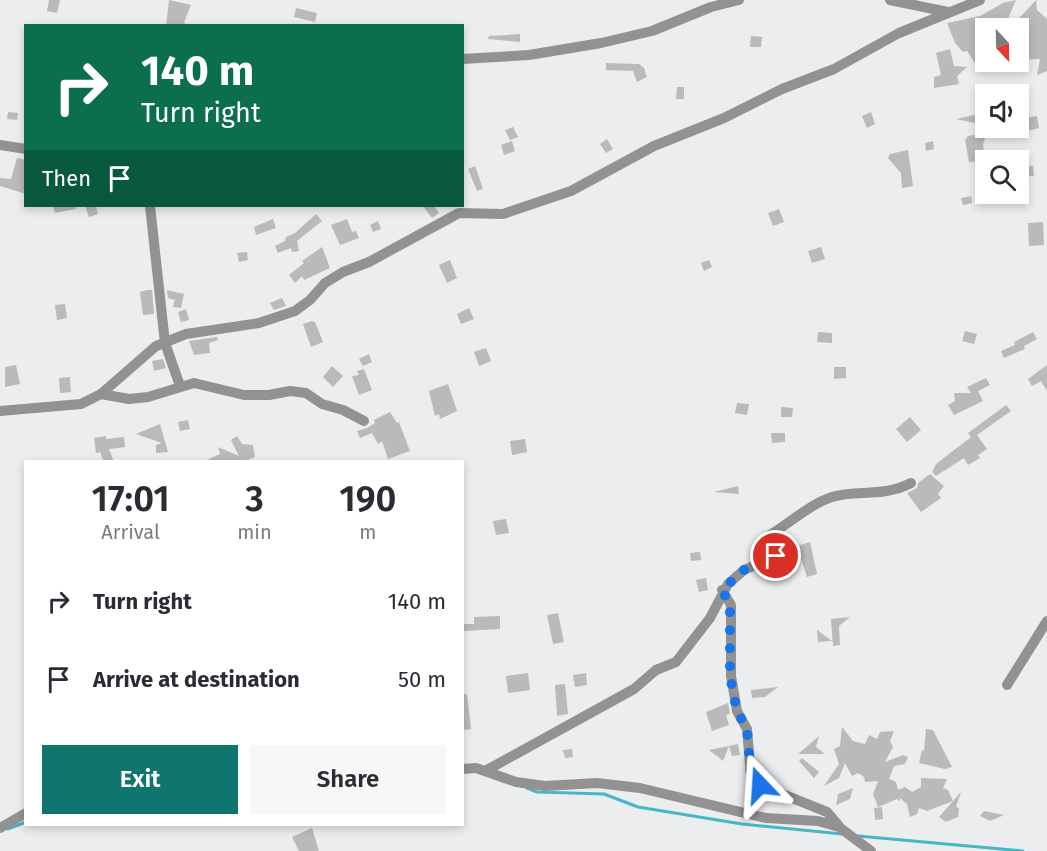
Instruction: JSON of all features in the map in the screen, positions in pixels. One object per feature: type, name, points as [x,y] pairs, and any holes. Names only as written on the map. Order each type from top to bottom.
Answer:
[{"type":"street","points":[[464,59],[529,55],[601,43],[652,31],[711,7],[739,0]]},
{"type":"street","points":[[890,0],[948,12]]},
{"type":"street","points":[[0,411],[81,404],[101,394],[139,360],[165,343],[186,334],[259,323],[295,311],[325,284],[343,272],[369,262],[459,213],[503,214],[571,191],[654,146],[724,118],[782,89],[834,69],[899,33],[980,0]]},
{"type":"street","points":[[0,145],[24,149]]},
{"type":"street","points":[[150,207],[165,343],[180,386]]},
{"type":"street","points":[[101,394],[129,399],[148,397],[194,383],[257,396],[290,390],[306,393],[322,404],[344,410],[364,421]]},
{"type":"street","points":[[485,771],[634,689],[656,670],[676,662],[710,618],[722,590],[744,570],[776,556],[767,537],[831,497],[869,495],[900,489],[910,483]]},
{"type":"street","points":[[722,590],[730,605],[730,676],[737,711],[747,729],[751,776],[760,785],[827,812],[839,826],[871,851]]},
{"type":"street","points":[[1007,685],[1047,621]]},
{"type":"street","points":[[464,769],[477,768],[516,782],[545,786],[597,783],[640,788],[766,818],[818,821],[839,826]]},
{"type":"street","points":[[0,828],[24,814]]},
{"type":"building","points":[[49,0],[60,0],[57,13],[47,11]]},
{"type":"building","points":[[169,0],[191,5],[184,22],[186,24],[166,24]]},
{"type":"building","points":[[1016,0],[1008,18],[975,18],[975,63],[967,51],[963,52],[955,43],[947,23],[980,16],[1003,3]]},
{"type":"building","points":[[1036,0],[1037,10],[1047,19],[1047,71],[1037,75],[1040,59],[1029,60],[1029,18],[1019,18]]},
{"type":"building","points":[[296,8],[317,13],[315,22],[294,17]]},
{"type":"building","points":[[520,34],[520,42],[488,39],[489,36]]},
{"type":"building","points":[[751,36],[762,37],[761,47],[750,47]]},
{"type":"building","points":[[950,49],[954,66],[967,67],[957,76],[959,84],[934,88],[934,77],[941,75],[936,53]]},
{"type":"building","points":[[606,63],[639,64],[644,68],[647,77],[637,82],[633,71],[606,70]]},
{"type":"building","points":[[677,87],[684,87],[684,99],[676,99]]},
{"type":"building","points":[[8,112],[18,113],[17,120],[7,119]]},
{"type":"building","points":[[871,112],[875,124],[867,128],[862,116]]},
{"type":"building","points":[[975,115],[975,123],[956,119]]},
{"type":"building","points":[[1037,116],[1039,128],[1029,130],[1029,117]]},
{"type":"building","points":[[513,127],[518,137],[510,140],[505,130]]},
{"type":"building","points":[[975,135],[975,138],[985,138],[984,150],[975,150],[975,162],[969,162],[965,140],[968,136]]},
{"type":"building","points":[[607,139],[613,149],[606,153],[600,144]]},
{"type":"building","points":[[512,141],[515,151],[504,155],[501,145]]},
{"type":"building","points":[[933,141],[934,149],[926,151],[925,143]]},
{"type":"building","points":[[908,150],[913,186],[902,188],[901,173],[888,158],[890,154]]},
{"type":"building","points":[[17,158],[24,160],[24,193],[0,186],[0,178],[11,179]]},
{"type":"building","points":[[475,166],[483,189],[477,191],[468,169]]},
{"type":"building","points":[[1029,166],[1033,166],[1034,176],[1029,176]]},
{"type":"building","points":[[971,196],[972,203],[963,205],[961,198]]},
{"type":"building","points":[[53,207],[75,207],[76,209],[55,213]]},
{"type":"building","points":[[85,207],[96,207],[98,214],[89,217]]},
{"type":"building","points":[[424,207],[435,207],[439,213],[432,218]]},
{"type":"building","points":[[779,209],[784,222],[773,226],[768,213]]},
{"type":"building","points":[[316,214],[322,221],[297,241],[299,251],[292,252],[291,248],[278,253],[275,246],[285,241],[286,237],[295,233]]},
{"type":"building","points":[[273,219],[276,228],[256,235],[254,227]]},
{"type":"building","points":[[347,219],[352,232],[356,231],[359,238],[340,245],[331,225]]},
{"type":"building","points":[[378,221],[381,229],[373,232],[370,225]]},
{"type":"building","points":[[1043,222],[1044,245],[1029,246],[1028,223]]},
{"type":"building","points":[[322,247],[330,268],[304,280],[302,276],[295,283],[289,275],[304,263],[302,261]]},
{"type":"building","points":[[821,247],[825,259],[812,263],[808,251]]},
{"type":"building","points":[[247,252],[248,260],[239,262],[237,253]]},
{"type":"building","points":[[450,260],[457,278],[447,283],[439,265]]},
{"type":"building","points":[[709,260],[712,267],[704,271],[701,263]]},
{"type":"building","points":[[152,290],[154,314],[143,315],[140,292]]},
{"type":"building","points":[[167,290],[184,294],[181,308],[173,307],[175,300],[168,298]]},
{"type":"building","points":[[282,298],[286,306],[274,310],[270,303]]},
{"type":"building","points":[[65,304],[67,318],[57,320],[55,305]]},
{"type":"building","points":[[469,308],[474,319],[461,324],[457,314]]},
{"type":"building","points":[[186,309],[189,320],[181,322],[178,312]]},
{"type":"building","points":[[315,322],[323,342],[311,347],[303,324]]},
{"type":"building","points":[[965,331],[977,334],[974,344],[962,341]]},
{"type":"building","points":[[818,332],[832,333],[832,343],[817,342]]},
{"type":"building","points":[[1033,332],[1037,339],[1024,346],[1025,349],[1004,358],[1001,351],[1015,345],[1014,342]]},
{"type":"building","points":[[217,337],[218,340],[209,343],[210,353],[194,355],[189,341]]},
{"type":"building","points":[[486,348],[491,361],[479,366],[474,352]]},
{"type":"building","points":[[369,354],[372,362],[363,366],[359,359]]},
{"type":"building","points":[[163,359],[166,368],[154,371],[152,361]]},
{"type":"building","points":[[16,365],[20,384],[5,387],[5,367]]},
{"type":"building","points":[[1047,365],[1047,391],[1041,381],[1032,386],[1028,379]]},
{"type":"building","points":[[332,366],[343,376],[333,387],[323,377]]},
{"type":"building","points":[[834,367],[846,367],[846,378],[834,379]]},
{"type":"building","points":[[364,369],[372,390],[359,395],[352,376],[359,375],[357,371]]},
{"type":"building","points":[[70,377],[71,392],[60,393],[59,378]]},
{"type":"building","points":[[986,378],[990,385],[978,391],[983,401],[954,415],[948,405],[955,401],[954,393],[971,393],[967,387]]},
{"type":"building","points":[[448,384],[457,411],[440,419],[439,414],[435,416],[429,391]]},
{"type":"building","points":[[737,403],[749,404],[747,415],[735,413]]},
{"type":"building","points":[[1006,405],[1011,411],[977,435],[987,449],[978,455],[980,458],[968,465],[964,458],[936,476],[932,472],[936,464],[971,437],[968,433]]},
{"type":"building","points":[[781,407],[793,408],[792,417],[781,417]]},
{"type":"building","points":[[390,412],[397,423],[399,422],[410,451],[388,459],[382,441],[378,444],[372,433],[360,438],[357,431],[367,428],[375,423],[374,420]]},
{"type":"building","points":[[910,417],[921,430],[907,442],[896,429]]},
{"type":"building","points":[[188,420],[190,429],[180,431],[178,422]]},
{"type":"building","points":[[160,424],[168,452],[156,453],[156,445],[162,443],[136,434]]},
{"type":"building","points":[[771,433],[785,433],[785,442],[772,443]]},
{"type":"building","points":[[237,436],[242,444],[253,445],[255,457],[247,460],[206,460],[220,454],[218,447],[239,456],[231,440]]},
{"type":"building","points":[[124,437],[125,447],[109,449],[113,460],[103,460],[100,452],[96,453],[94,438]]},
{"type":"building","points":[[525,439],[527,452],[512,455],[510,441]]},
{"type":"building","points":[[930,474],[944,486],[938,494],[941,498],[921,512],[907,493],[917,488],[918,483]]},
{"type":"building","points":[[738,486],[739,494],[714,492]]},
{"type":"building","points":[[506,519],[509,533],[496,535],[493,521]]},
{"type":"building","points":[[810,542],[817,574],[807,577],[797,546]]},
{"type":"building","points":[[700,552],[701,560],[691,561],[690,553]]},
{"type":"building","points":[[706,578],[708,590],[699,592],[696,580]]},
{"type":"building","points":[[558,613],[564,642],[553,644],[547,615]]},
{"type":"building","points":[[500,616],[500,629],[464,631],[464,624],[474,624],[474,617]]},
{"type":"building","points":[[850,617],[839,626],[840,645],[833,646],[831,619]]},
{"type":"building","points":[[817,630],[832,641],[818,642]]},
{"type":"building","points":[[528,673],[530,690],[508,693],[506,676]]},
{"type":"building","points":[[586,673],[587,685],[575,687],[573,675]]},
{"type":"building","points":[[565,684],[568,714],[557,716],[555,685]]},
{"type":"building","points":[[778,687],[765,697],[752,698],[751,690]]},
{"type":"building","points":[[464,694],[467,694],[471,729],[464,730]]},
{"type":"building","points":[[728,703],[730,714],[726,715],[729,725],[712,731],[706,712]]},
{"type":"building","points":[[842,727],[853,741],[865,744],[869,735],[877,739],[880,732],[894,731],[890,741],[893,747],[885,762],[903,755],[908,757],[905,764],[894,766],[889,779],[896,782],[898,790],[905,787],[912,792],[921,787],[921,778],[947,779],[943,788],[948,790],[953,801],[927,811],[919,808],[917,814],[910,817],[907,804],[900,798],[900,801],[897,799],[878,807],[873,794],[878,781],[865,782],[864,777],[858,773],[852,776],[845,763],[839,778],[824,786],[839,764],[834,749],[840,746]]},
{"type":"building","points":[[926,729],[933,730],[952,767],[945,769],[919,763],[922,750],[924,751]]},
{"type":"building","points":[[819,736],[816,747],[825,754],[798,754]]},
{"type":"building","points":[[738,744],[740,755],[732,756],[729,746]]},
{"type":"building","points":[[729,746],[723,761],[709,750]]},
{"type":"building","points":[[572,749],[573,757],[565,758],[563,750]]},
{"type":"building","points":[[802,758],[819,772],[814,778],[799,761]]},
{"type":"building","points":[[853,788],[850,799],[836,805],[838,794]]},
{"type":"building","points":[[961,792],[956,807],[959,808],[958,817],[946,822],[939,817]]},
{"type":"building","points":[[882,807],[883,819],[875,820],[874,808]]},
{"type":"building","points":[[984,811],[1004,815],[990,821],[980,816]]},
{"type":"building","points":[[312,828],[319,851],[299,851],[292,837]]},
{"type":"waterway","points":[[527,788],[537,792],[604,794],[638,807],[742,824],[842,834]]},
{"type":"waterway","points":[[8,829],[24,823]]},
{"type":"waterway","points":[[858,836],[1023,851]]},
{"type":"route","points":[[760,785],[751,776],[751,749],[747,729],[737,711],[730,676],[730,605],[722,590],[744,570],[776,556]]}]
